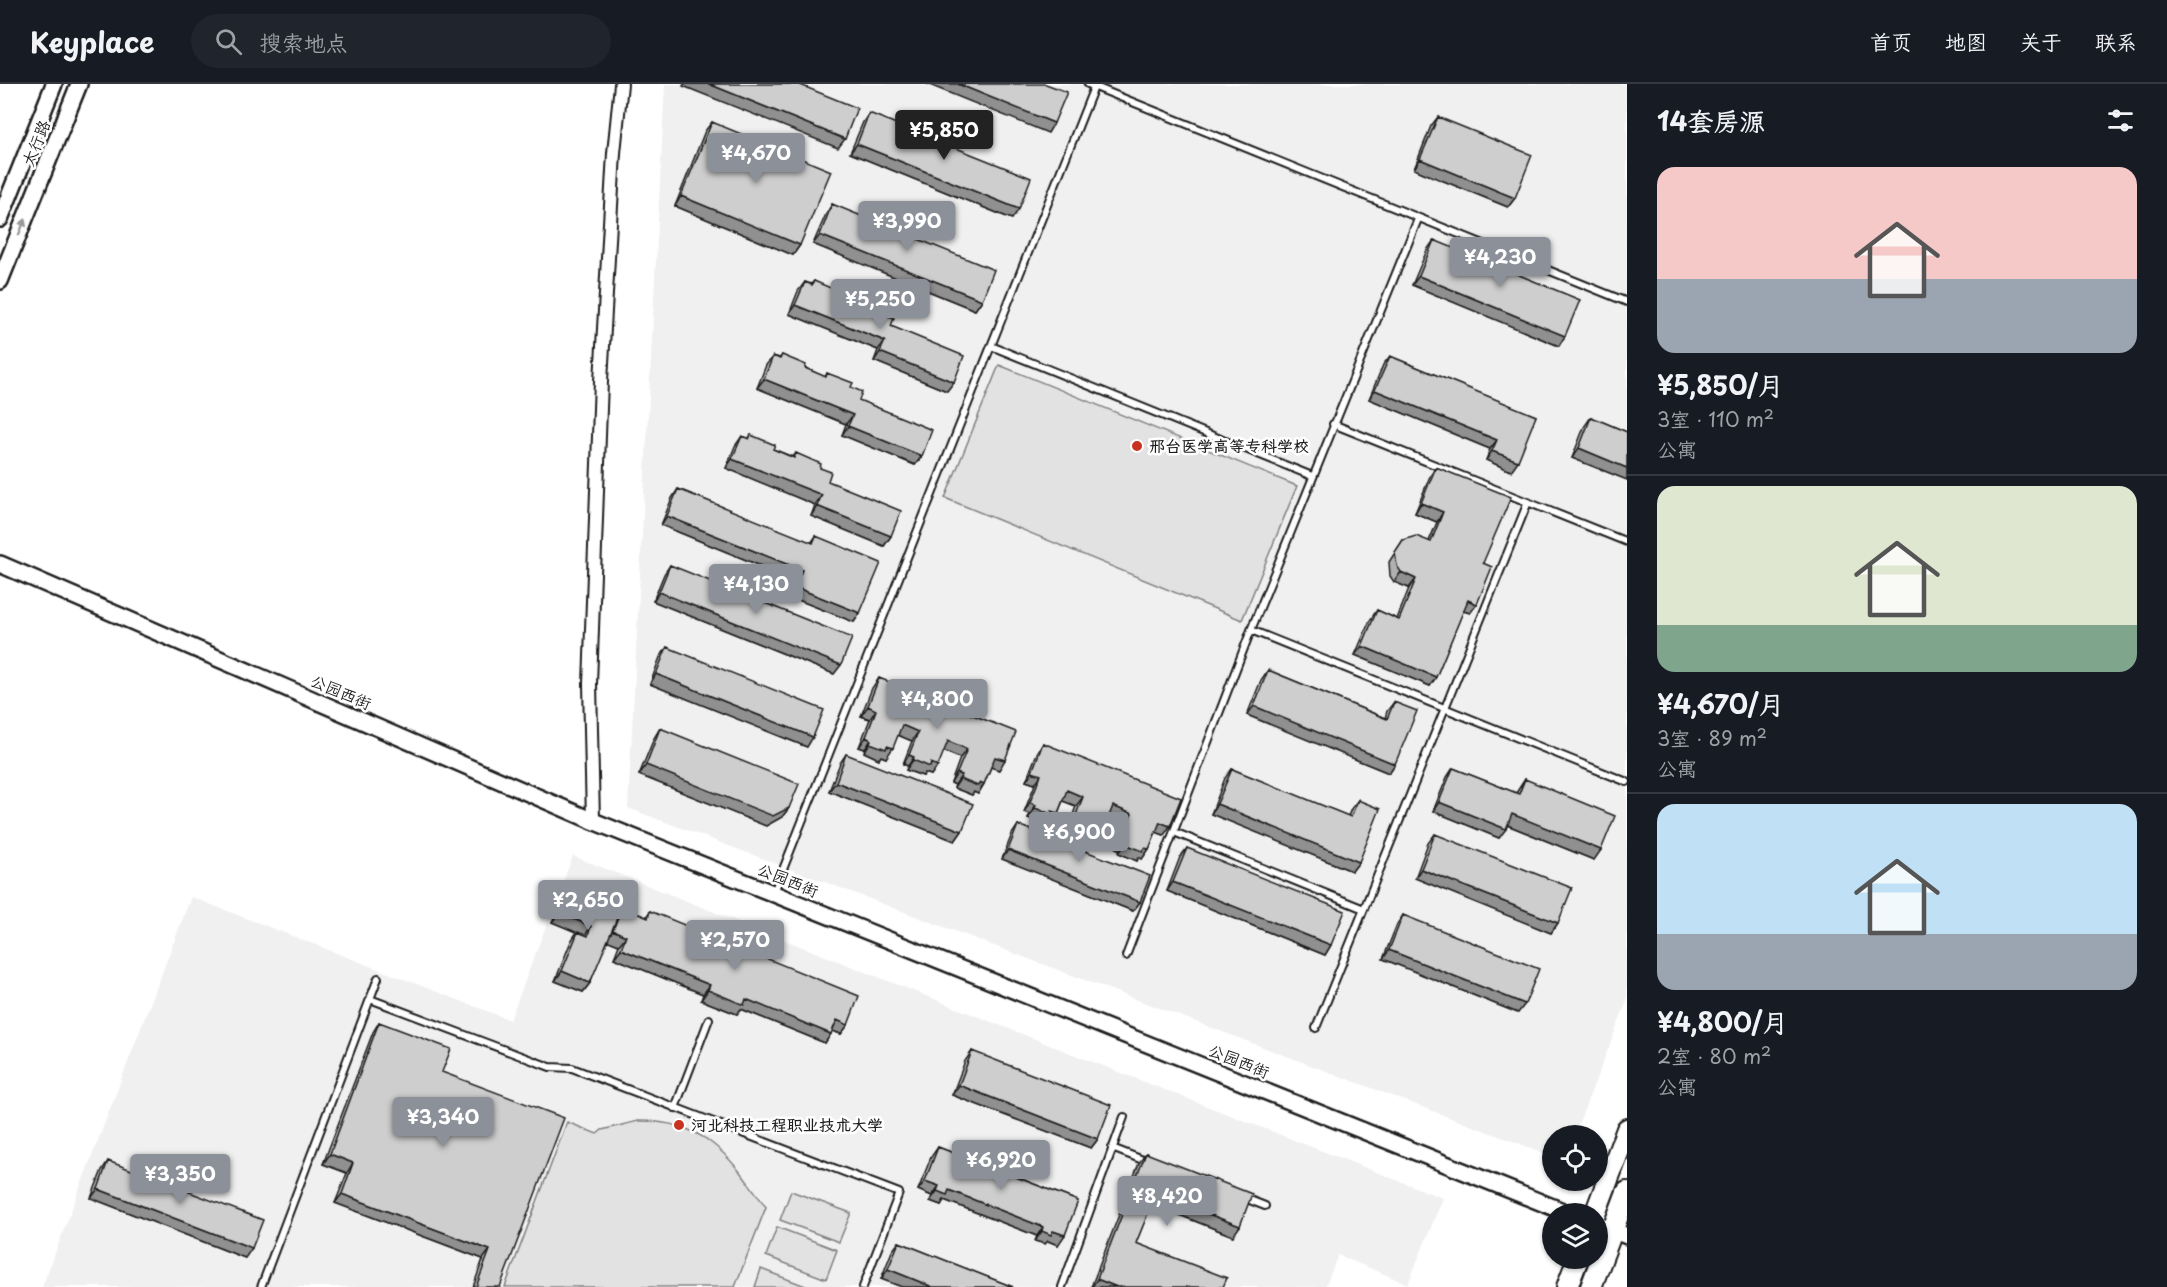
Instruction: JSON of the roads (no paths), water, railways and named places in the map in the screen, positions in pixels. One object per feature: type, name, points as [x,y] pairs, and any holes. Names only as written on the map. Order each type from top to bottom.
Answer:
[{"type":"main road","points":[[1599,1203],[1627,1129]]},
{"type":"main road","points":[[1591,1287],[1627,1192]]},
{"type":"main road","points":[[1567,1287],[1574,1269]]},
{"type":"street","name":"太行路","points":[[0,219],[54,84]]},
{"type":"street","name":"太行路","points":[[0,281],[79,84]]},
{"type":"street","points":[[593,821],[590,684],[601,392],[614,153],[621,84]]},
{"type":"street","name":"公园西街","points":[[0,564],[593,821],[1543,1203]]},
{"type":"lane","points":[[773,893],[991,346],[1091,85],[1627,302]]},
{"type":"lane","points":[[1126,956],[1312,476],[1418,219]]},
{"type":"lane","points":[[991,346],[1312,476]]},
{"type":"lane","points":[[1333,424],[1627,542]]},
{"type":"lane","points":[[1316,1028],[1528,502]]},
{"type":"lane","points":[[1251,630],[1627,782]]},
{"type":"lane","points":[[1174,832],[1364,909]]},
{"type":"lane","points":[[261,1287],[378,978]]},
{"type":"lane","points":[[370,999],[550,1067],[572,1068],[899,1193],[863,1287]]},
{"type":"lane","points":[[675,1108],[709,1019]]},
{"type":"lane","points":[[1062,1287],[1124,1117]]},
{"type":"lane","points":[[1112,1148],[1156,1165]]},
{"type":"lane","points":[[1232,1194],[1265,1206]]},
{"type":"place","name":"邢台医学高等专科学校","points":[[1137,446]]},
{"type":"place","name":"河北科技工程职业技术大学","points":[[679,1125]]}]
